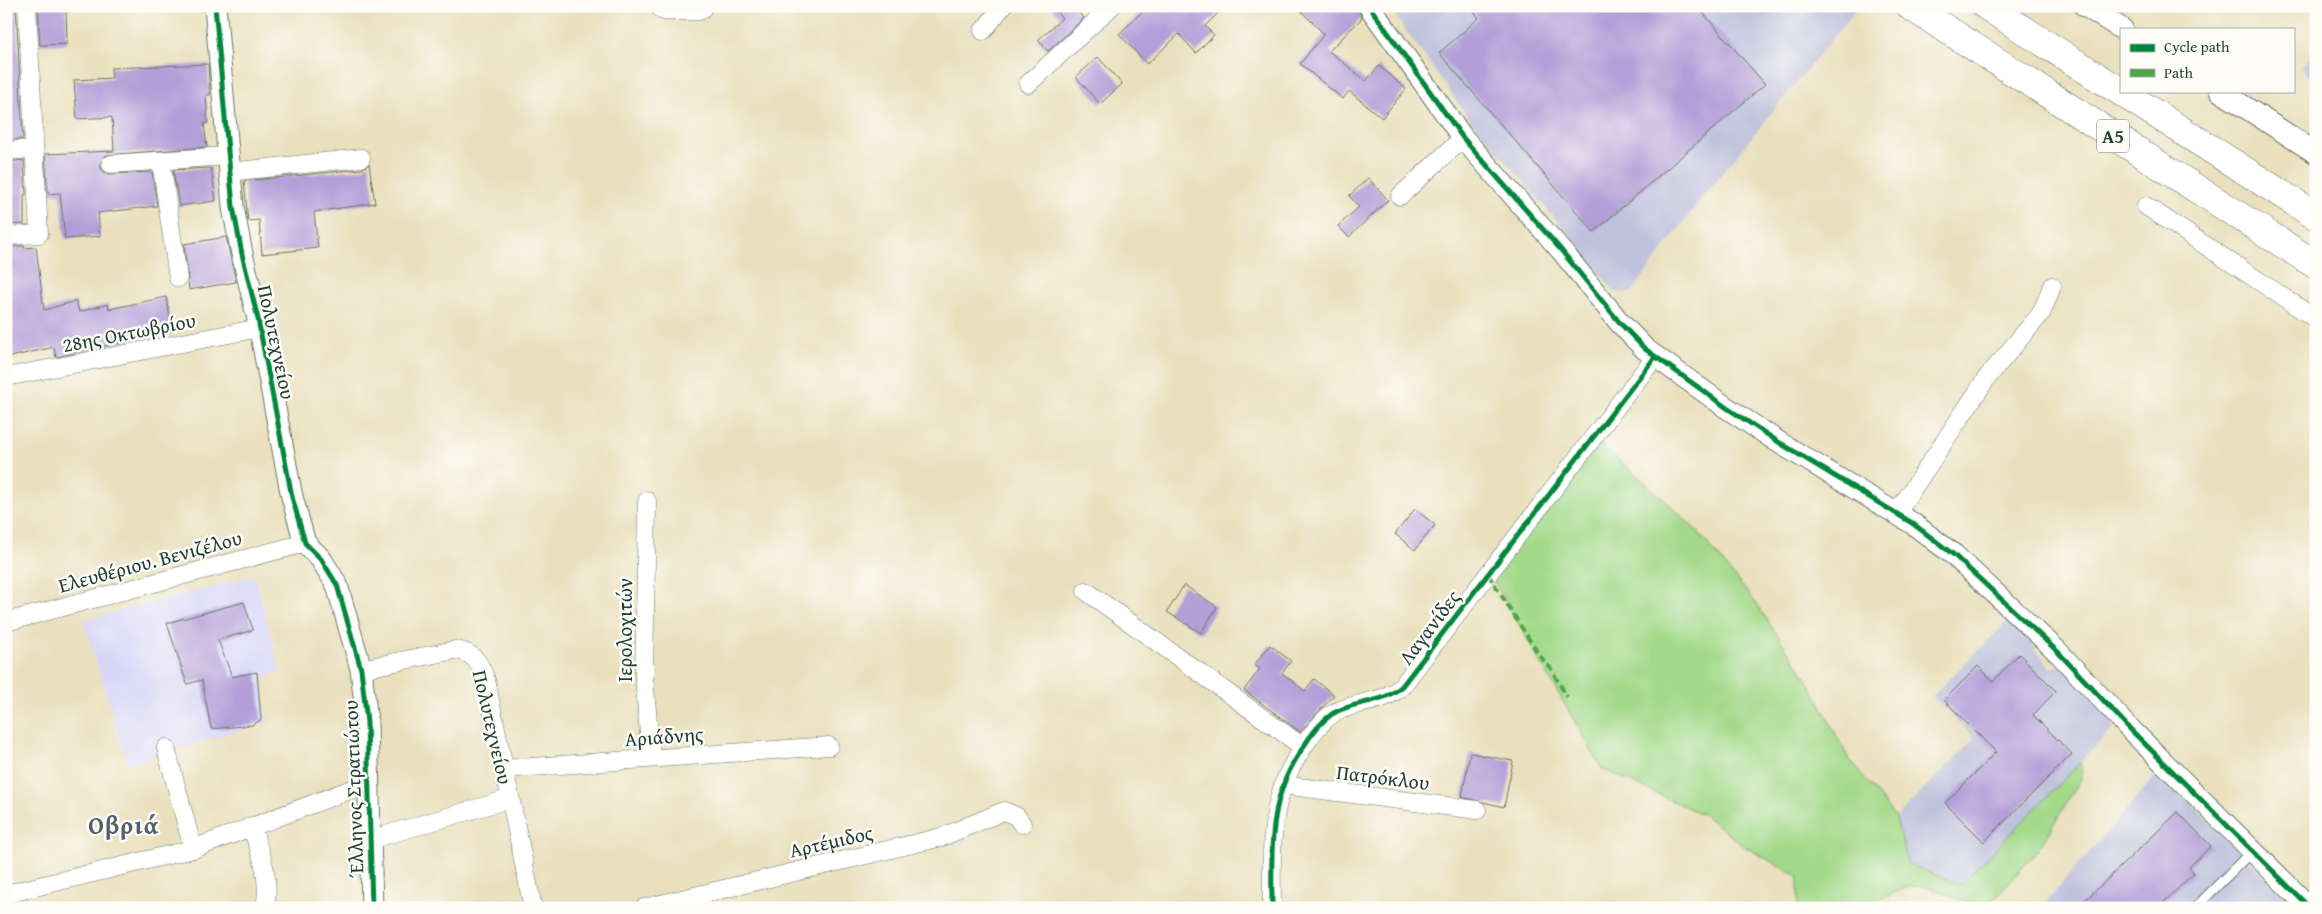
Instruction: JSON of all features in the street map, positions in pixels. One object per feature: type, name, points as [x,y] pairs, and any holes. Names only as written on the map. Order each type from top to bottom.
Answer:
[{"type":"main road","points":[[665,6],[698,6]]},
{"type":"main road","name":"Α5","points":[[1910,6],[2316,264]]},
{"type":"main road","name":"Α5","points":[[1986,6],[2120,91]]},
{"type":"main road","name":"Α5","points":[[2121,92],[2316,216]]},
{"type":"street","points":[[6,236],[39,234],[27,6]]},
{"type":"street","name":"Πολυτεχνείου","points":[[215,6],[228,164],[242,254],[260,328],[292,497],[305,543],[321,558],[337,585],[362,669],[449,650],[462,650],[472,654],[480,666],[486,680],[533,908]]},
{"type":"street","points":[[983,32],[1003,6]]},
{"type":"street","points":[[1028,84],[1112,6]]},
{"type":"street","points":[[1369,6],[1464,138],[1561,250],[1620,324],[1655,357],[1780,443],[1896,514],[1954,554],[2020,614],[2133,732],[2310,908]]},
{"type":"street","points":[[2085,6],[2120,28]]},
{"type":"street","points":[[2222,92],[2316,153]]},
{"type":"street","points":[[1400,196],[1464,138]]},
{"type":"street","points":[[6,150],[34,149]]},
{"type":"street","points":[[111,164],[162,160],[228,164],[361,158]]},
{"type":"street","points":[[162,160],[178,278]]},
{"type":"street","points":[[2146,206],[2316,319]]},
{"type":"street","points":[[1896,514],[1986,379],[2042,312],[2052,286]]},
{"type":"street","name":"28ης Οκτωβρίου","points":[[6,377],[260,328]]},
{"type":"street","name":"Λαγανίδες","points":[[1272,908],[1272,862],[1276,812],[1283,785],[1303,747],[1316,729],[1331,715],[1347,708],[1388,696],[1402,686],[1655,357]]},
{"type":"street","name":"Ιερολοχιτών","points":[[647,500],[644,676],[651,758]]},
{"type":"street","name":"Ελευθέριου. Βενιζέλου","points":[[6,622],[305,543]]},
{"type":"street","points":[[1086,592],[1303,747]]},
{"type":"street","name":"Έλληνος Στρατιώτου","points":[[362,669],[367,722],[372,908]]},
{"type":"street","name":"Αριάδνης","points":[[503,769],[829,746]]},
{"type":"street","points":[[166,748],[194,849]]},
{"type":"street","points":[[6,894],[194,849],[368,783]]},
{"type":"street","name":"Πατρόκλου","points":[[1283,785],[1477,810]]},
{"type":"street","points":[[370,840],[509,799]]},
{"type":"street","name":"Αρτέμιδος","points":[[644,908],[942,837],[1004,811],[1016,816],[1022,824]]},
{"type":"street","points":[[251,826],[261,853],[268,884],[264,908]]},
{"type":"lane","points":[[2195,908],[2253,850]]},
{"type":"shaded area","points":[[1388,6],[1859,6],[1701,199],[1631,293],[1615,292],[1560,224],[1469,118]]},
{"type":"shaded area","points":[[2316,51],[2316,85],[2301,67]]},
{"type":"shaded area","points":[[255,576],[280,673],[261,678],[267,722],[128,764],[83,620]]},
{"type":"shaded area","points":[[2011,618],[2051,668],[2062,664],[2117,725],[1960,885],[1908,864],[1896,818],[1975,738],[1932,696]]},
{"type":"shaded area","points":[[2159,772],[2297,908],[2041,908]]},
{"type":"green space","points":[[1595,440],[1664,499],[1698,532],[1755,602],[1806,677],[1849,759],[1896,818],[1908,864],[1960,885],[2081,762],[2082,777],[2038,850],[1993,900],[1978,906],[1924,886],[1908,887],[1879,899],[1866,908],[1798,908],[1798,876],[1745,847],[1704,815],[1602,769],[1491,576]]},
{"type":"building","points":[[6,6],[16,6],[23,139],[6,140]]},
{"type":"building","points":[[38,6],[66,6],[67,44],[40,45]]},
{"type":"building","points":[[1050,6],[1072,6],[1084,18],[1048,51],[1038,40],[1062,18]]},
{"type":"building","points":[[1148,6],[1225,6],[1205,26],[1214,35],[1196,53],[1179,34],[1147,64],[1119,34]]},
{"type":"building","points":[[1296,6],[1357,6],[1362,18],[1329,51],[1366,81],[1379,66],[1406,89],[1382,118],[1349,91],[1343,99],[1300,64],[1324,34]]},
{"type":"building","points":[[1469,6],[1697,6],[1765,84],[1594,232],[1439,53],[1479,18]]},
{"type":"building","points":[[1098,57],[1122,84],[1100,104],[1076,77]]},
{"type":"building","points":[[208,64],[210,95],[206,95],[208,123],[204,124],[207,147],[106,155],[100,164],[102,170],[107,174],[152,172],[157,206],[98,213],[100,236],[65,239],[60,193],[48,194],[45,154],[114,151],[112,117],[77,119],[74,80],[112,78],[111,68]]},
{"type":"building","points":[[24,160],[26,195],[24,195],[24,224],[6,225],[6,162]]},
{"type":"building","points":[[369,164],[375,203],[314,212],[318,248],[262,254],[259,220],[248,221],[244,181],[362,169]]},
{"type":"building","points":[[211,168],[216,201],[179,206],[173,170]]},
{"type":"building","points":[[1368,178],[1388,200],[1349,237],[1338,226],[1359,207],[1349,196]]},
{"type":"building","points":[[226,237],[236,282],[189,290],[184,244]]},
{"type":"building","points":[[24,246],[24,248],[36,247],[44,310],[76,301],[79,312],[108,304],[109,309],[166,297],[173,331],[56,357],[54,347],[6,358],[6,295],[9,294],[6,247]]},
{"type":"building","points":[[1415,509],[1435,525],[1415,550],[1395,534]]},
{"type":"building","points":[[1184,585],[1217,607],[1201,633],[1167,612]]},
{"type":"building","points":[[244,602],[253,630],[218,640],[232,677],[257,672],[261,720],[252,725],[211,729],[202,680],[187,684],[167,623]]},
{"type":"building","points":[[1270,645],[1291,661],[1282,673],[1305,691],[1314,679],[1334,695],[1300,732],[1244,690],[1260,669],[1254,665]]},
{"type":"building","points":[[2019,654],[2056,691],[2033,715],[2072,754],[1984,842],[1945,803],[1996,752],[1944,700],[1978,666],[1993,681]]},
{"type":"building","points":[[1470,753],[1513,761],[1504,807],[1462,797]]},
{"type":"building","points":[[2178,812],[2211,846],[2189,867],[2194,873],[2158,908],[2077,908]]},
{"type":"marked path","points":[[1488,574],[1539,655],[1551,669],[1567,697]]},
{"type":"cycle path","points":[[215,6],[233,207],[258,319],[292,497],[305,543],[321,559],[337,585],[361,669],[367,722],[372,908]]},
{"type":"cycle path","points":[[1369,6],[1463,138],[1561,250],[1620,323],[1645,349],[1727,408],[1780,443],[1912,523],[1954,555],[2058,652],[2133,732],[2310,908]]},
{"type":"cycle path","points":[[1272,908],[1272,846],[1275,815],[1289,771],[1308,739],[1332,714],[1350,706],[1377,700],[1402,686],[1655,357]]},
{"type":"district","name":"Οβριά","points":[[124,825]]}]
